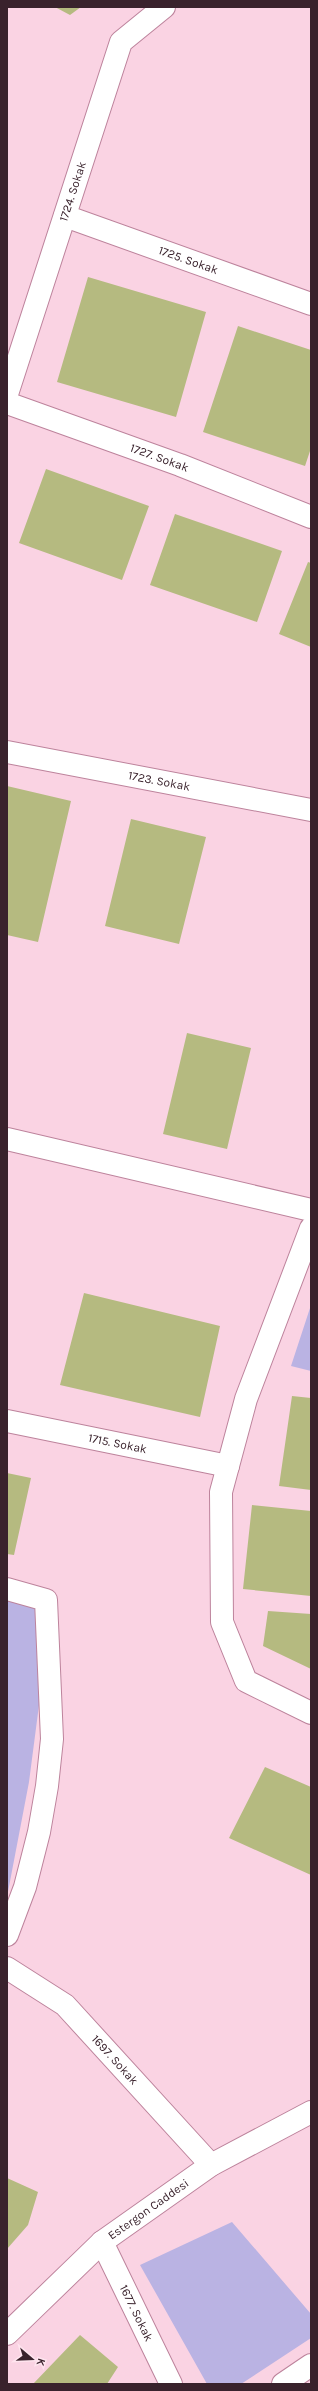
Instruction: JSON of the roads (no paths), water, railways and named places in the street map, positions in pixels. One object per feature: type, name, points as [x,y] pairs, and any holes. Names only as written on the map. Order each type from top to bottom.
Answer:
[{"type":"street","name":"1724. Sokak","points":[[7,394],[121,42],[164,7]]},
{"type":"street","name":"1725. Sokak","points":[[65,216],[311,304]]},
{"type":"street","name":"1727. Sokak","points":[[7,403],[180,465],[311,517]]},
{"type":"street","name":"1723. Sokak","points":[[7,752],[311,810]]},
{"type":"street","points":[[7,1139],[311,1210]]},
{"type":"street","points":[[311,1228],[246,1399],[221,1492],[222,1622],[246,1681],[311,1713]]},
{"type":"street","name":"1715. Sokak","points":[[7,1421],[228,1466]]},
{"type":"street","points":[[7,1589],[46,1600],[52,1739],[47,1786],[39,1832],[25,1887],[7,1935]]},
{"type":"street","name":"1697. Sokak","points":[[7,1968],[65,2005],[211,2165]]},
{"type":"street","name":"Estergon Caddesi","points":[[11,2325],[102,2242],[211,2165],[311,2112]]},
{"type":"street","name":"1677. Sokak","points":[[102,2242],[171,2384]]},
{"type":"street","points":[[283,2384],[311,2365]]}]
